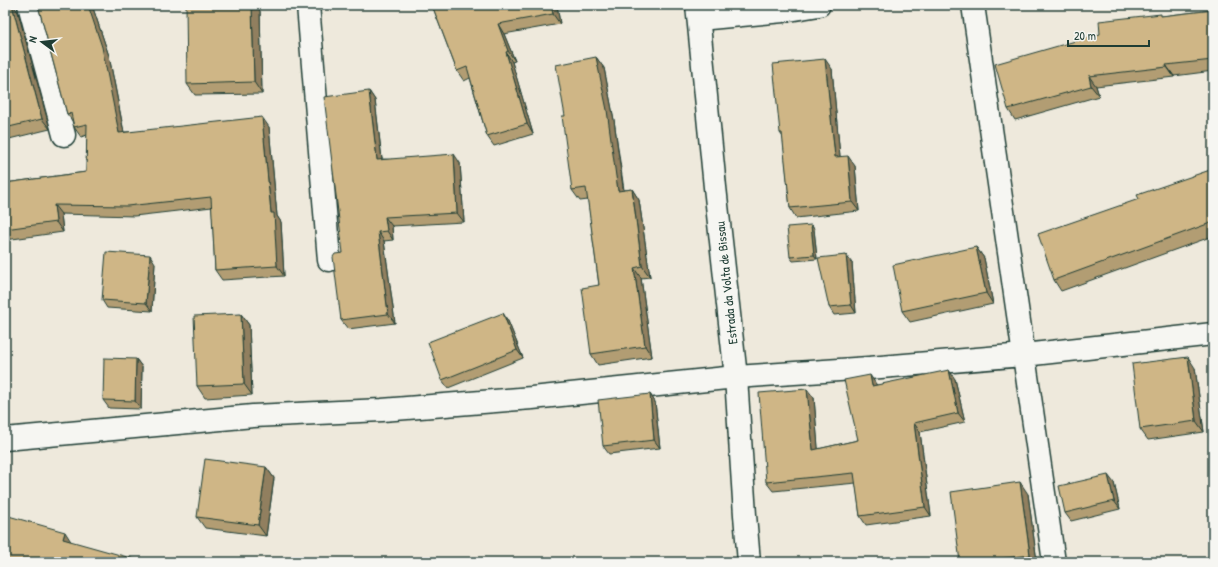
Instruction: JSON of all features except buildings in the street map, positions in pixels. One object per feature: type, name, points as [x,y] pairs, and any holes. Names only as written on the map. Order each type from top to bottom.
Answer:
[{"type":"street","points":[[29,5],[64,135]]},
{"type":"street","points":[[308,5],[329,260]]},
{"type":"street","points":[[698,12],[783,11],[819,5]]},
{"type":"street","points":[[973,5],[1054,562]]},
{"type":"street","name":"Estrada da Volta de Bissau","points":[[698,12],[736,377],[749,562]]},
{"type":"street","points":[[5,439],[253,416],[382,410],[532,398],[736,377],[861,369],[1024,355],[1213,334]]}]
